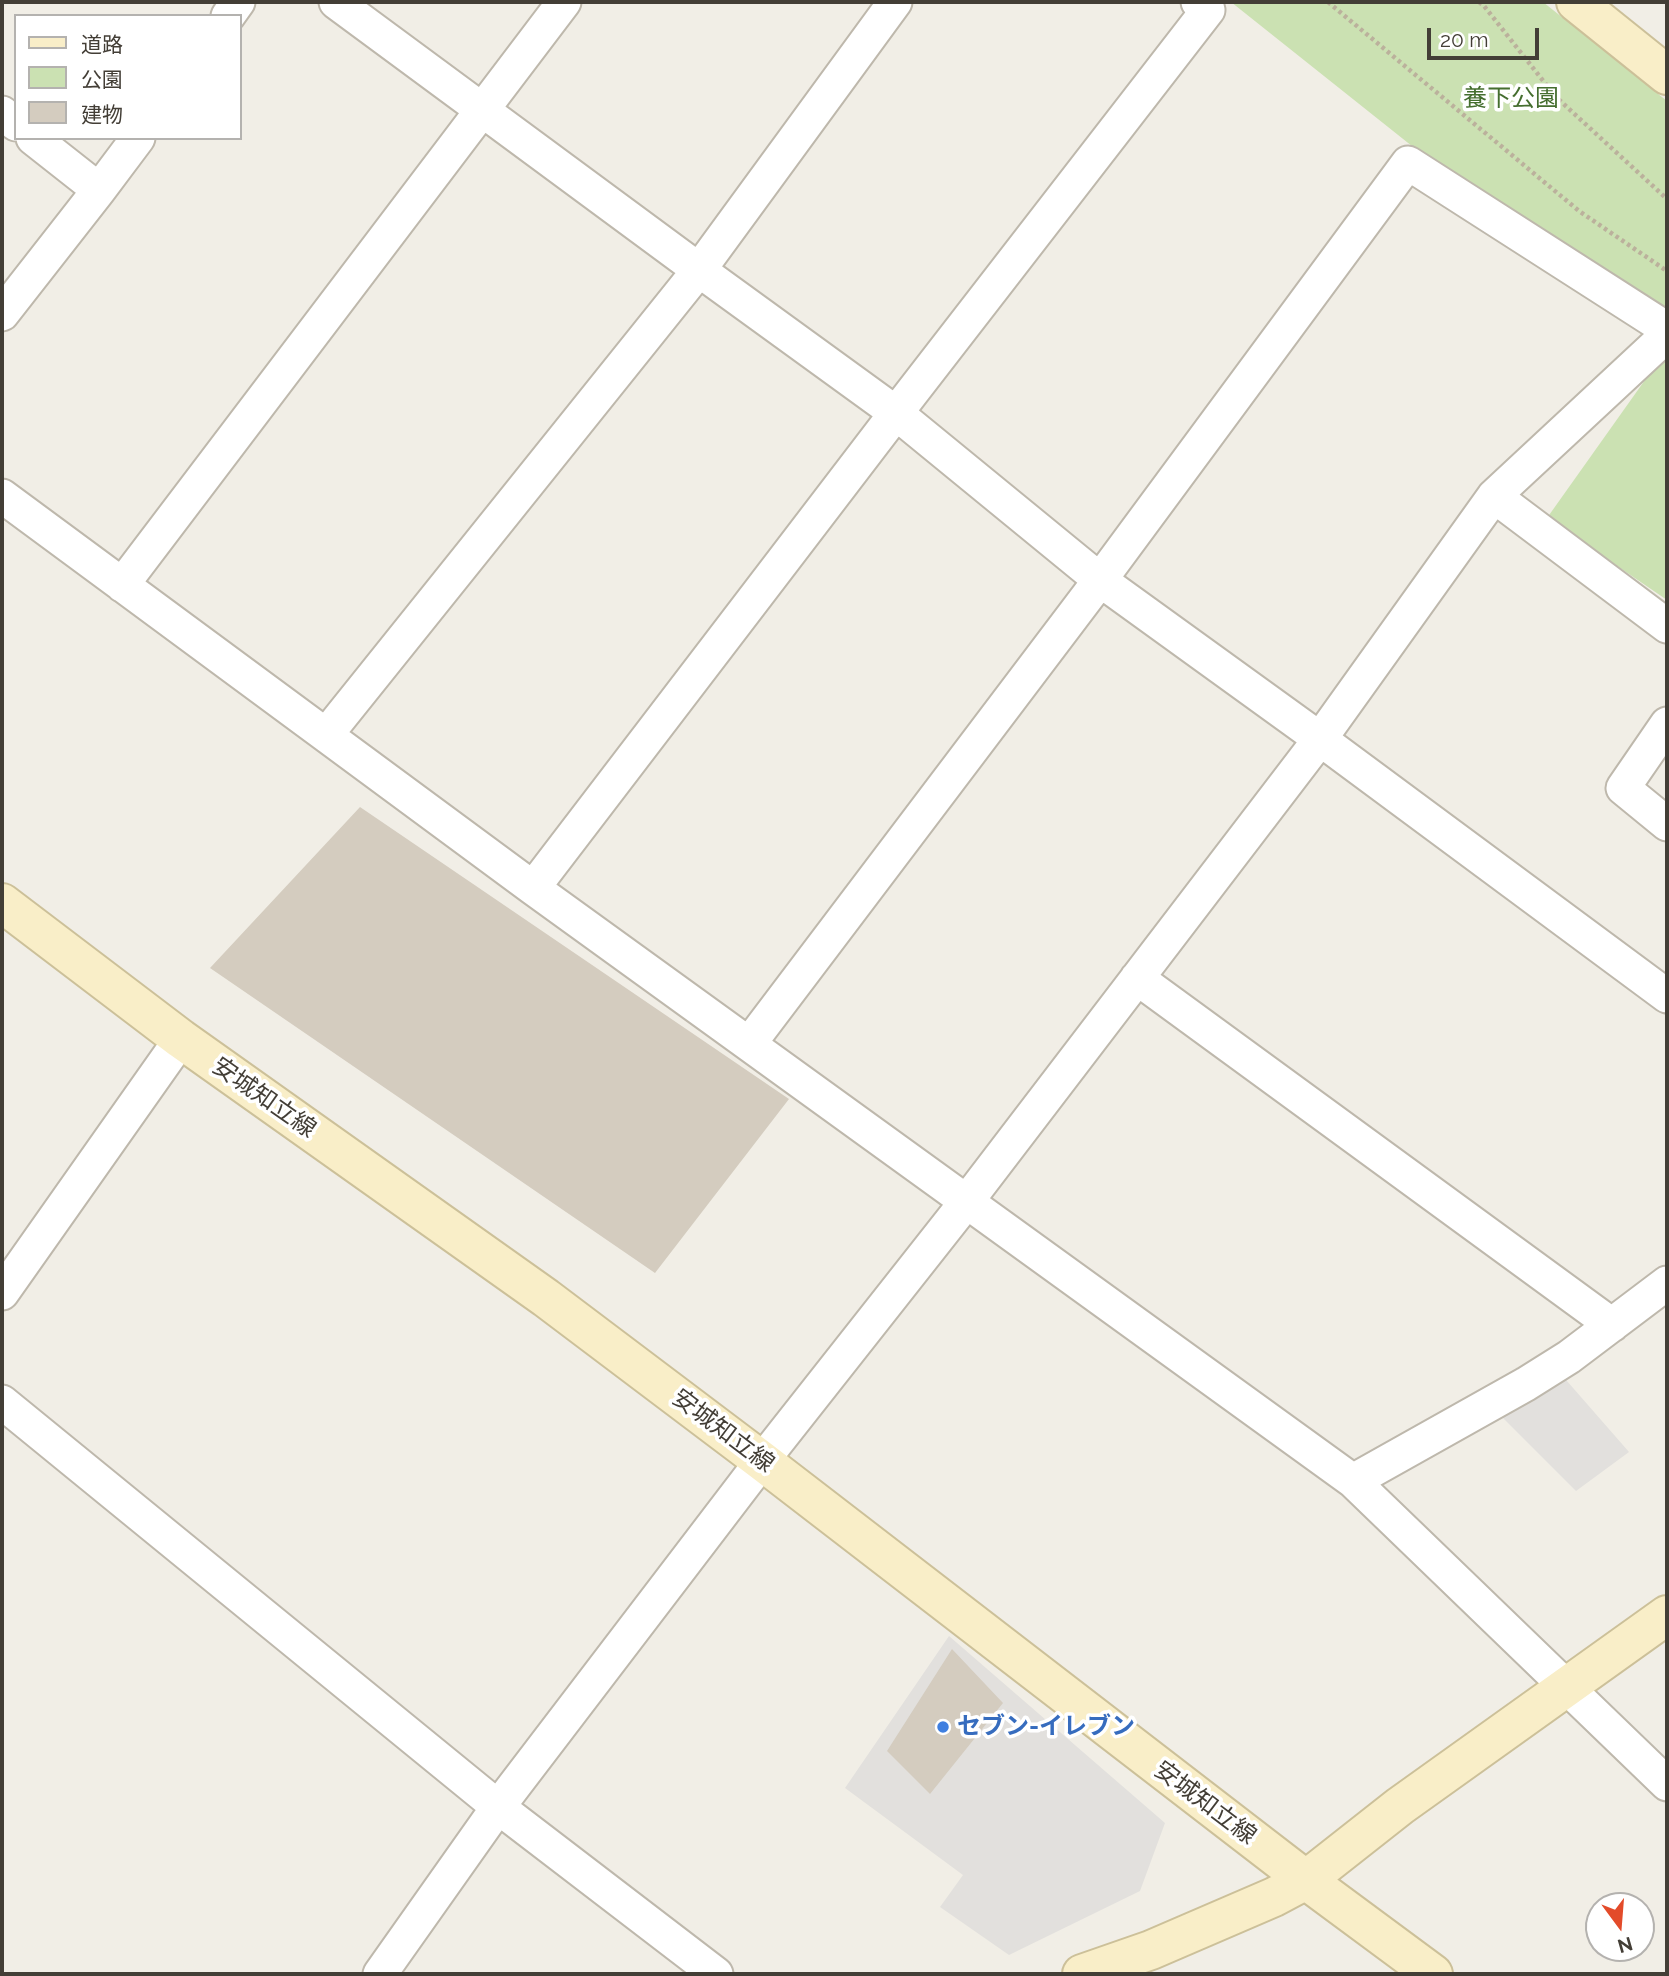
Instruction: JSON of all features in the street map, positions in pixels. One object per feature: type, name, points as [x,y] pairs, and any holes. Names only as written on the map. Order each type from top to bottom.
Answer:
[{"type":"main road","points":[[1576,2],[1667,75]]},
{"type":"main road","name":"安城知立線","points":[[2,903],[181,1039],[546,1298],[1433,1974]]},
{"type":"main road","points":[[1083,1974],[1151,1950],[1307,1880],[1400,1806],[1667,1615]]},
{"type":"street","points":[[336,2],[896,413],[1100,580],[1667,996]]},
{"type":"street","points":[[122,584],[564,2]]},
{"type":"street","points":[[326,735],[699,270],[895,2]]},
{"type":"street","points":[[533,888],[1208,10],[1198,2]]},
{"type":"street","points":[[36,140],[99,190]]},
{"type":"street","points":[[2,314],[136,140]]},
{"type":"street","points":[[749,1044],[1100,580],[1408,163],[1667,329]]},
{"type":"street","points":[[380,1974],[498,1807],[1320,739],[1494,496],[1667,335]]},
{"type":"street","points":[[2,496],[533,888],[1353,1481],[1667,1784]]},
{"type":"street","points":[[1494,496],[1667,626]]},
{"type":"street","points":[[1667,724],[1623,789],[1667,824]]},
{"type":"street","points":[[1137,978],[1612,1325]]},
{"type":"street","points":[[2,1293],[181,1039]]},
{"type":"street","points":[[1353,1481],[1569,1357],[1667,1283]]},
{"type":"street","points":[[2,1402],[498,1807],[716,1974]]},
{"type":"path","points":[[1328,2],[1578,211],[1667,271]]},
{"type":"path","points":[[1479,2],[1556,97],[1667,199]]},
{"type":"green space","name":"養下公園","points":[[1231,2],[1543,2],[1667,101],[1667,315],[1432,162]]},
{"type":"green space","points":[[1667,349],[1667,600],[1547,518]]},
{"type":"shaded area","points":[[1560,1373],[1629,1452],[1576,1491],[1500,1415]]},
{"type":"shaded area","points":[[949,1636],[1165,1823],[1140,1891],[1009,1955],[940,1907],[963,1875],[845,1788]]},
{"type":"building","points":[[360,807],[789,1099],[655,1273],[210,968]]},
{"type":"building","name":"セブン-イレブン","points":[[952,1649],[1003,1703],[930,1794],[887,1751]]},
{"type":"place","name":"セブン-イレブン","points":[[943,1727]]}]
